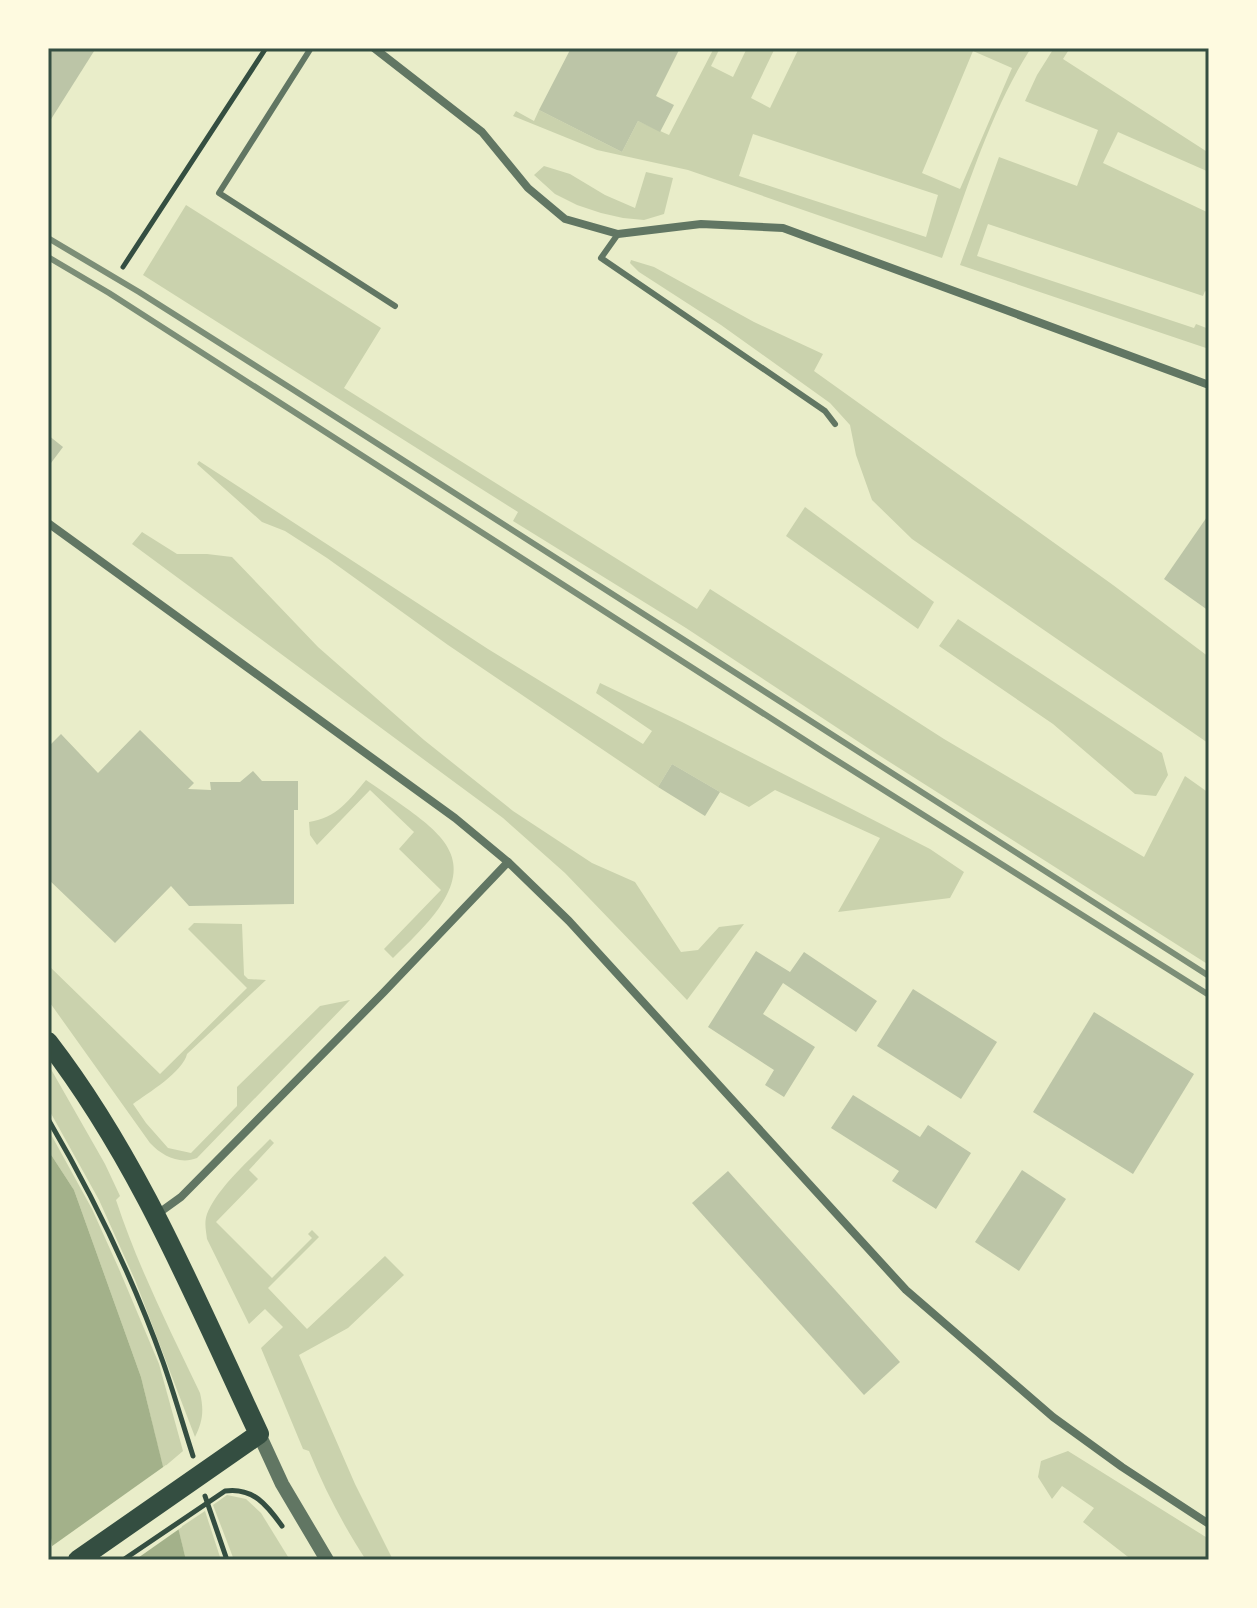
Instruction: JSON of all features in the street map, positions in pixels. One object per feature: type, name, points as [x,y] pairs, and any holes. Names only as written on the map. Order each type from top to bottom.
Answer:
[{"type":"main road","points":[[48,1042],[106,1126],[156,1215],[259,1434],[202,1466],[78,1560]]},
{"type":"street","points":[[374,48],[482,132],[528,188],[565,219],[618,234],[701,224],[783,228],[1209,385]]},
{"type":"street","points":[[48,523],[455,818],[508,862],[569,921],[906,1290],[1053,1417],[1209,1524]]},
{"type":"street","points":[[156,1215],[181,1197],[222,1156],[508,862]]},
{"type":"street","points":[[259,1434],[282,1484],[327,1560]]},
{"type":"lane","points":[[311,48],[219,193],[395,306]]},
{"type":"lane","points":[[618,234],[601,258],[825,411],[835,424]]},
{"type":"path","points":[[123,267],[266,48]]},
{"type":"path","points":[[48,1119],[78,1171],[139,1302],[202,1466]]},
{"type":"path","points":[[123,1560],[225,1491],[235,1489],[258,1498],[268,1506],[283,1528]]},
{"type":"path","points":[[205,1493],[227,1560]]},
{"type":"shaded area","points":[[714,48],[720,48],[711,66],[733,77],[747,48],[775,48],[751,98],[770,108],[799,48],[1031,48],[992,123],[942,258],[688,170],[597,150],[513,116],[516,111],[534,121],[539,110],[622,152],[638,121],[669,135]],"holes":[[[973,51],[1012,68],[960,189],[922,173]],[[753,134],[938,195],[926,237],[739,176]]]},
{"type":"shaded area","points":[[1054,48],[1070,48],[1063,59],[1209,153],[1209,172],[1118,132],[1103,163],[1209,213],[1209,293],[1205,291],[1203,296],[988,224],[977,256],[1194,328],[1196,324],[1209,329],[1209,349],[960,265],[999,157],[1077,186],[1098,130],[1025,101]]},
{"type":"shaded area","points":[[544,166],[570,174],[635,208],[646,172],[673,178],[664,214],[644,220],[601,213],[555,194],[534,175]]},
{"type":"shaded area","points":[[186,205],[381,328],[344,388],[697,609],[710,589],[944,739],[1144,857],[1185,776],[1209,793],[1209,965],[877,754],[686,628],[513,521],[518,512],[143,275]]},
{"type":"shaded area","points":[[631,260],[654,267],[754,322],[823,354],[814,371],[1209,657],[1208,743],[912,539],[872,500],[856,455],[850,425],[830,403],[721,325],[639,272],[630,263]]},
{"type":"shaded area","points":[[199,461],[488,649],[643,744],[652,731],[596,693],[600,683],[930,849],[964,872],[950,898],[838,912],[880,838],[775,790],[749,807],[672,764],[658,787],[448,645],[327,558],[285,531],[262,522],[197,464]]},
{"type":"shaded area","points":[[805,507],[934,602],[918,629],[786,536]]},
{"type":"shaded area","points":[[142,532],[177,554],[232,557],[318,647],[424,740],[513,811],[592,863],[635,882],[681,952],[698,950],[719,927],[744,924],[687,1000],[565,873],[503,818],[132,544]]},
{"type":"shaded area","points":[[958,619],[1162,753],[1168,775],[1156,796],[1135,794],[1053,724],[939,646]]},
{"type":"shaded area","points":[[366,780],[432,829],[450,851],[453,863],[449,891],[439,908],[393,958],[384,949],[441,890],[399,849],[414,832],[370,790],[317,845],[310,835],[309,822],[335,812]]},
{"type":"shaded area","points":[[194,923],[242,924],[244,975],[248,979],[266,980],[187,1054],[172,1075],[133,1104],[168,1148],[191,1153],[237,1106],[237,1087],[320,1006],[350,1000],[197,1158],[178,1160],[160,1152],[150,1143],[48,1000],[48,965],[160,1074],[247,988],[188,929]]},
{"type":"shaded area","points":[[48,1064],[120,1196],[116,1200],[134,1250],[200,1393],[202,1415],[195,1437],[135,1280],[99,1200],[48,1108]]},
{"type":"shaded area","points":[[48,1129],[92,1209],[159,1364],[183,1451],[163,1468],[141,1377],[74,1190],[48,1150]]},
{"type":"shaded area","points":[[270,1139],[274,1143],[249,1170],[258,1179],[216,1222],[272,1278],[312,1238],[308,1234],[312,1230],[319,1237],[268,1288],[307,1329],[385,1256],[404,1275],[348,1328],[299,1355],[355,1484],[393,1560],[366,1560],[350,1534],[309,1451],[303,1449],[261,1348],[283,1327],[265,1309],[249,1324],[207,1239],[206,1220],[212,1204],[235,1174]]},
{"type":"shaded area","points":[[48,1150],[74,1190],[141,1377],[186,1560],[54,1560],[48,1516]]},
{"type":"shaded area","points":[[1068,1451],[1209,1539],[1209,1560],[1132,1560],[1083,1522],[1094,1508],[1062,1486],[1052,1499],[1038,1477],[1041,1461]]},
{"type":"shaded area","points":[[227,1495],[246,1499],[261,1513],[290,1560],[234,1560],[213,1505]]},
{"type":"shaded area","points":[[205,1511],[221,1560],[186,1560],[178,1529]]},
{"type":"pier","points":[[166,1465],[182,1527],[135,1560],[49,1560],[48,1549]]},
{"type":"building","points":[[48,48],[96,48],[48,124]]},
{"type":"building","points":[[571,48],[680,48],[656,96],[674,105],[660,132],[638,121],[622,152],[539,110]]},
{"type":"building","points":[[48,435],[63,447],[48,467]]},
{"type":"building","points":[[1209,514],[1209,611],[1164,579]]},
{"type":"building","points":[[140,730],[194,783],[188,789],[211,790],[210,782],[240,782],[253,771],[262,781],[298,781],[298,810],[294,810],[294,904],[189,906],[171,886],[115,943],[48,879],[48,747],[61,734],[98,773]]},
{"type":"building","points":[[672,764],[720,792],[705,816],[658,787]]},
{"type":"building","points":[[756,951],[790,972],[804,952],[877,1001],[856,1032],[783,983],[763,1014],[815,1047],[784,1097],[765,1085],[774,1070],[708,1027]]},
{"type":"building","points":[[913,989],[997,1042],[961,1099],[877,1046]]},
{"type":"building","points":[[1094,1012],[1194,1074],[1133,1174],[1033,1112]]},
{"type":"building","points":[[853,1095],[920,1137],[928,1125],[971,1153],[936,1209],[892,1181],[899,1171],[831,1128]]},
{"type":"building","points":[[1022,1170],[1066,1199],[1019,1271],[975,1242]]},
{"type":"building","points":[[728,1171],[900,1362],[864,1395],[692,1203]]},
{"type":"railway","points":[[48,238],[292,389],[1209,976]]},
{"type":"railway","points":[[48,257],[1209,995]]}]
